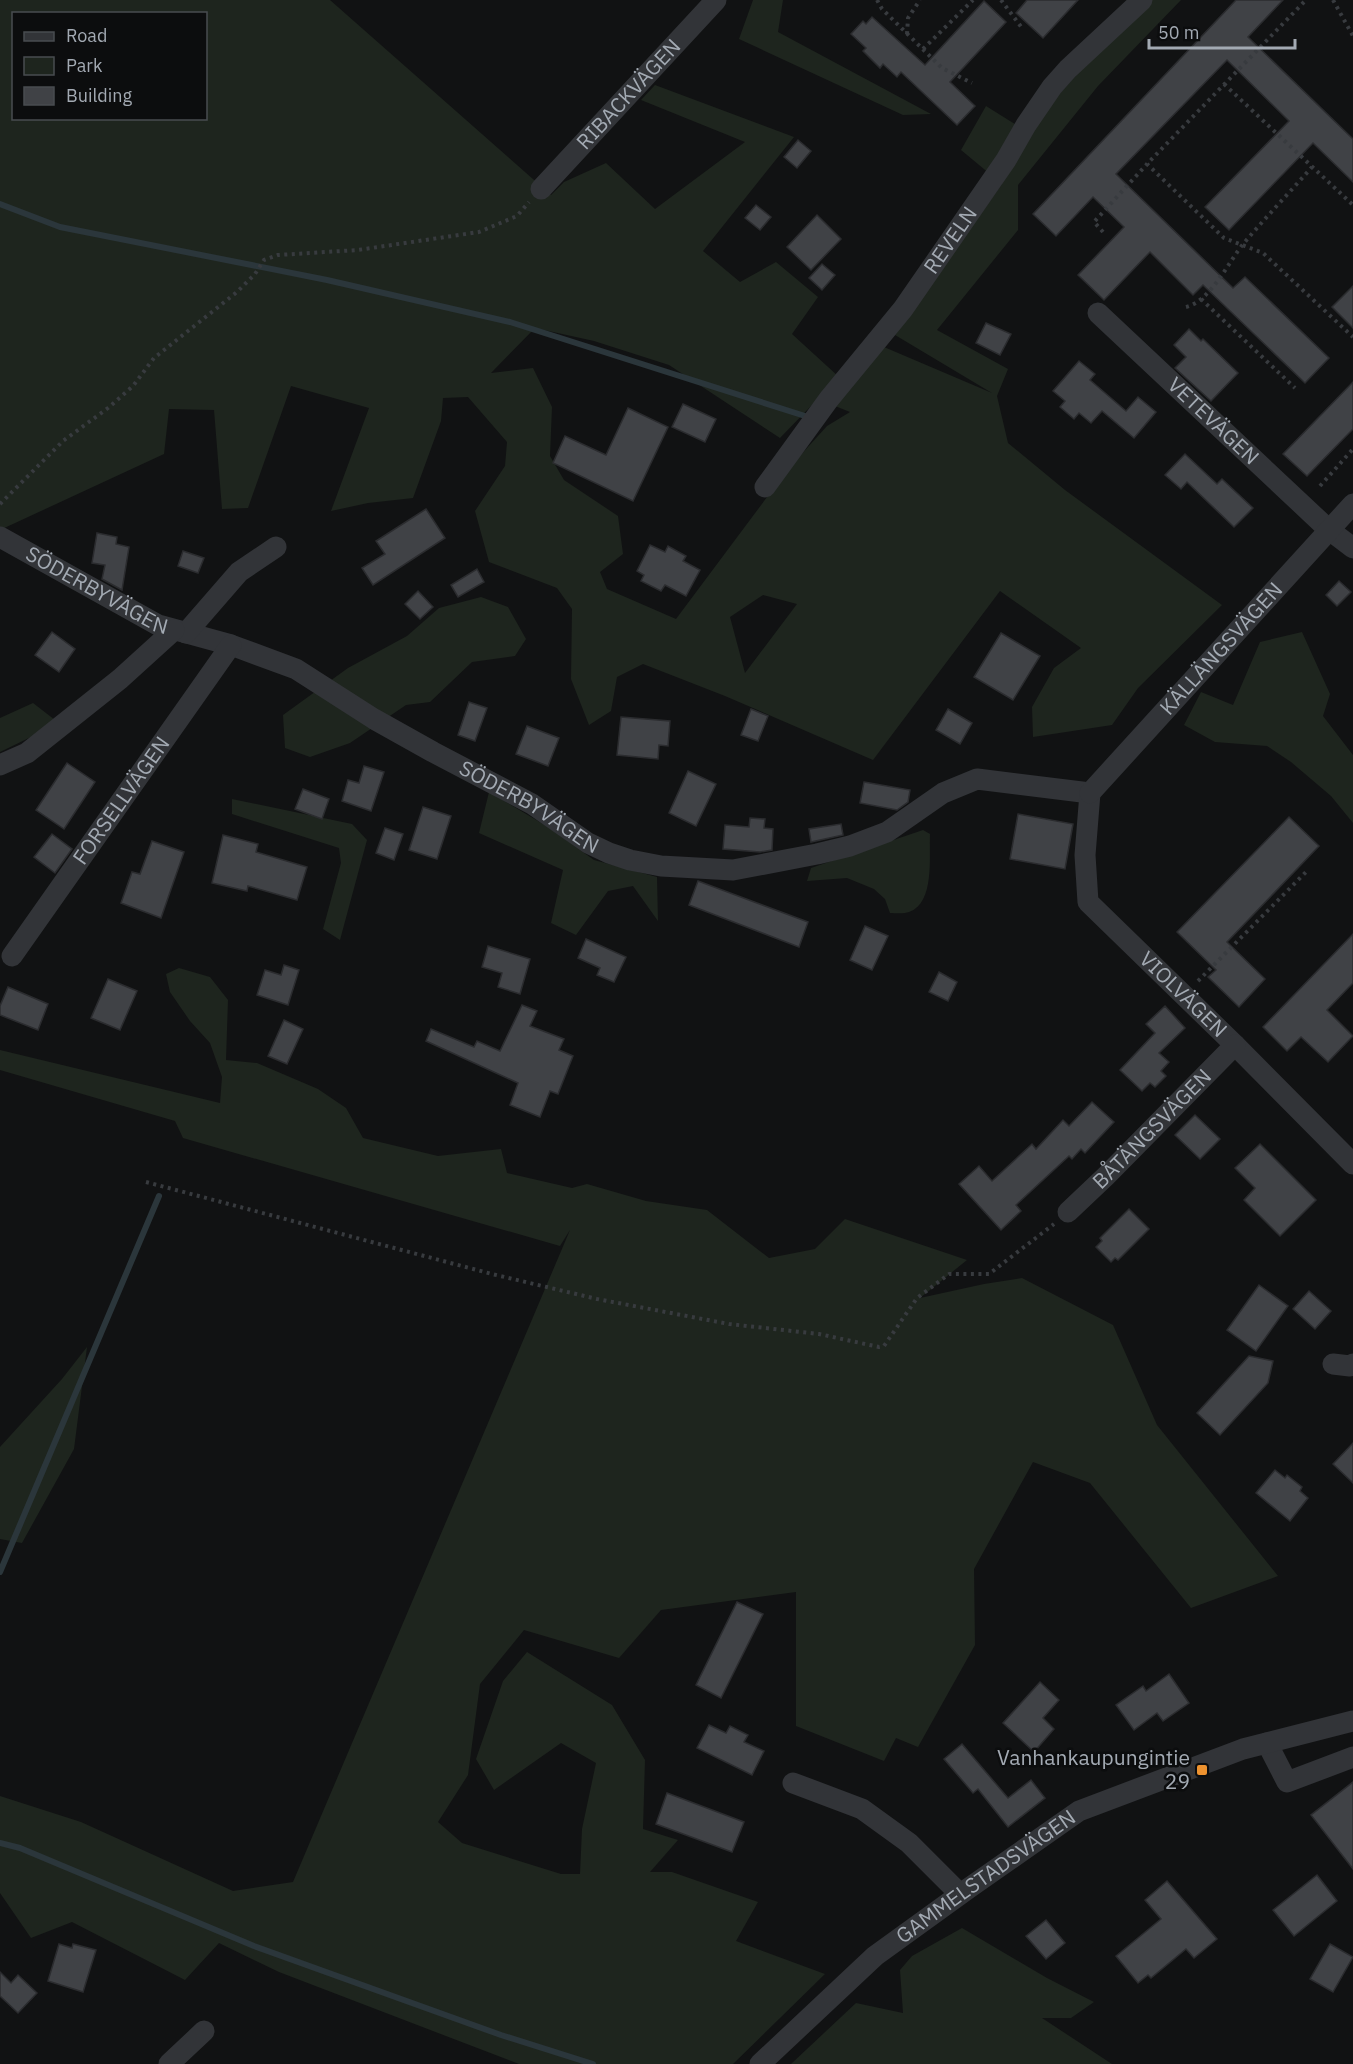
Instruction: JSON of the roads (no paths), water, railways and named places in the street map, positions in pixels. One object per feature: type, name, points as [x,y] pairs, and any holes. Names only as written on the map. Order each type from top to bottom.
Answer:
[{"type":"street","name":"RIBACKVÄGEN","points":[[541,189],[716,0]]},
{"type":"street","name":"REVELN","points":[[765,488],[829,399],[903,309],[1006,160],[1052,87],[1068,69],[1142,0]]},
{"type":"street","name":"VETEVÄGEN","points":[[1098,313],[1328,530],[1353,548]]},
{"type":"street","name":"KÄLLÄNGSVÄGEN","points":[[1090,793],[1353,504]]},
{"type":"street","name":"SÖDERBYVÄGEN","points":[[0,537],[158,625],[231,645],[296,669],[374,719],[532,804],[588,843],[620,857],[660,866],[733,870],[850,846],[887,832],[943,794],[977,779],[1090,793]]},
{"type":"street","points":[[0,765],[27,753],[180,631],[239,572],[276,547]]},
{"type":"street","name":"FORSELLVÄGEN","points":[[12,956],[231,645]]},
{"type":"street","name":"VIOLVÄGEN","points":[[1090,793],[1084,855],[1088,902],[1353,1164]]},
{"type":"street","name":"BÅTÄNGSVÄGEN","points":[[1068,1212],[1235,1045]]},
{"type":"street","name":"GAMMELSTADSVÄGEN","points":[[760,2064],[875,1956],[1079,1811],[1243,1749],[1353,1721]]},
{"type":"street","points":[[1267,1743],[1287,1782],[1353,1757]]},
{"type":"street","points":[[792,1783],[862,1809],[909,1843],[960,1894]]},
{"type":"street","points":[[169,2064],[204,2031]]},
{"type":"waterway","points":[[0,204],[60,227],[327,280],[510,322],[805,416]]},
{"type":"waterway","points":[[0,1572],[159,1196]]},
{"type":"waterway","points":[[0,1843],[20,1848],[254,1946],[501,2035],[593,2064]]},
{"type":"place","name":"Vanhankaupungintie 29","points":[[1202,1770]]}]
